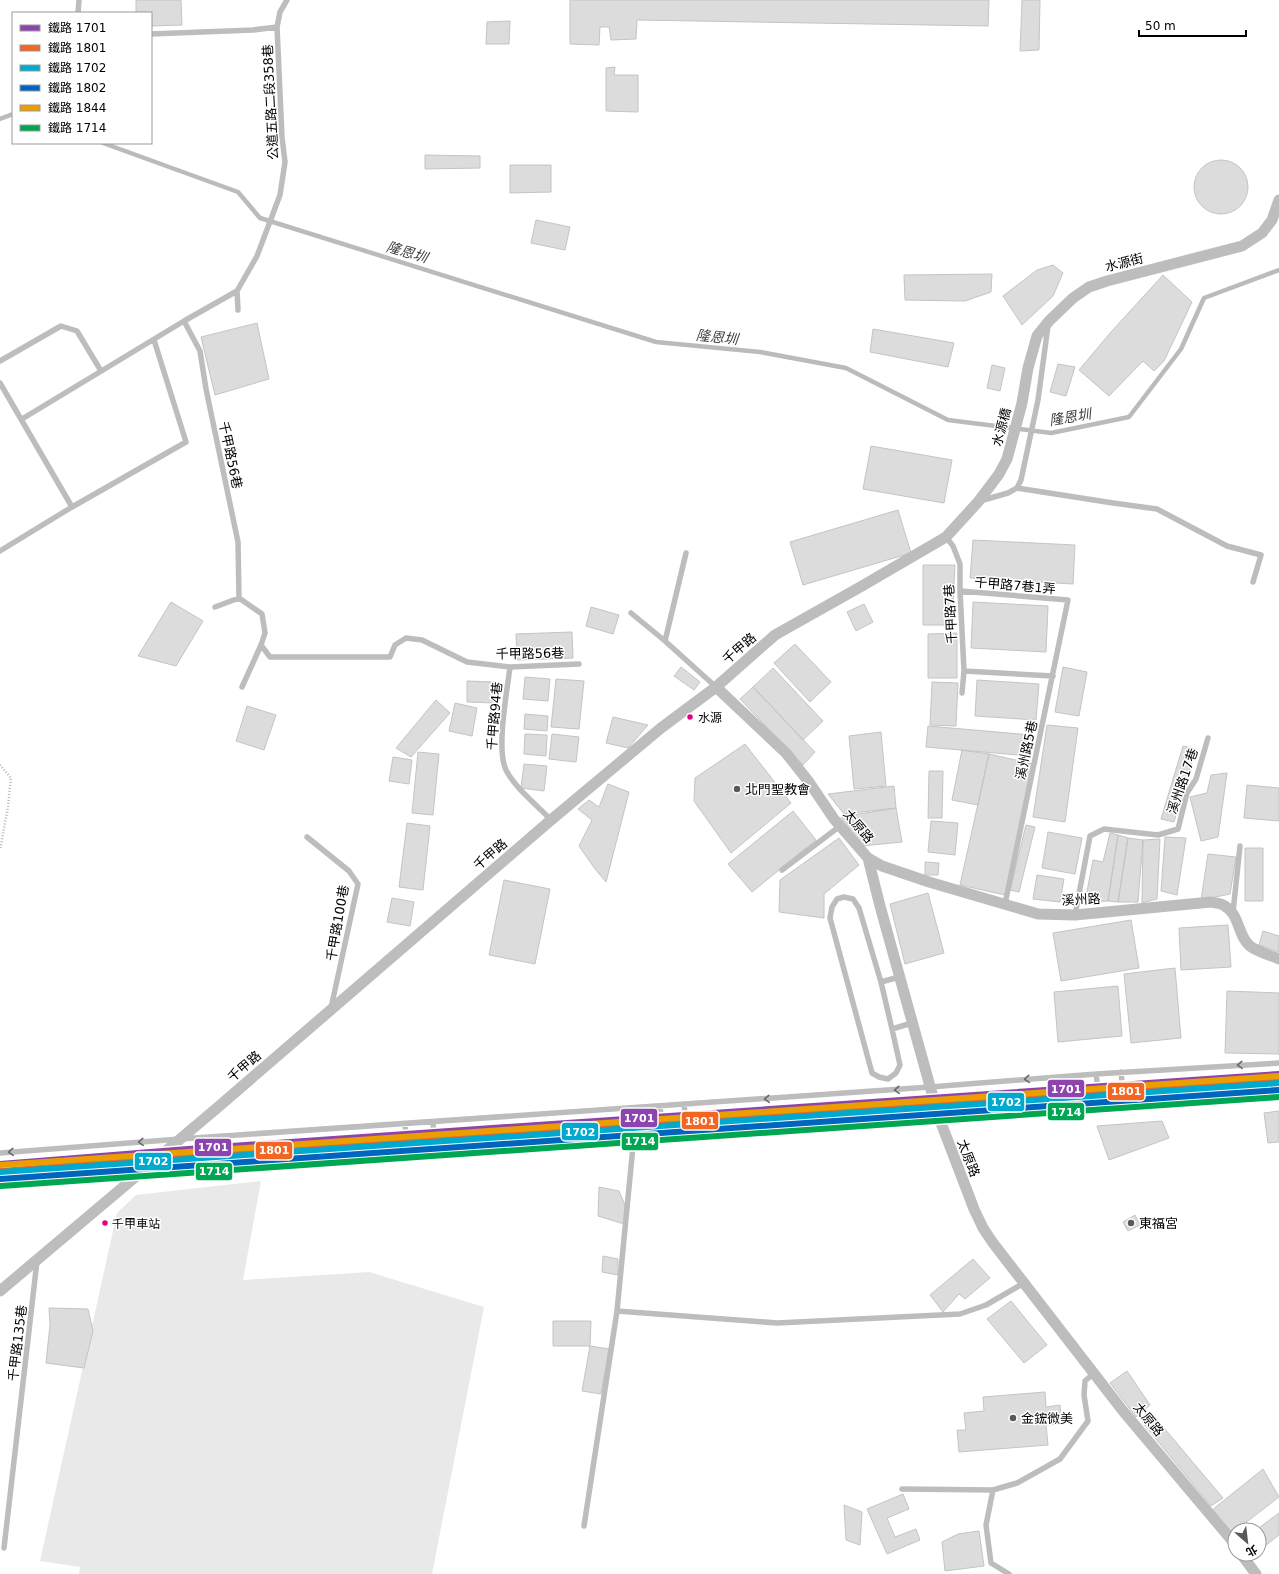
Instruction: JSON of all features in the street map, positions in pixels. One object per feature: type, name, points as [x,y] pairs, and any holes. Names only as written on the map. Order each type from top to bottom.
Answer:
[{"type":"street","name":"水源街","points":[[1022,403],[1028,368],[1037,336],[1049,321],[1073,298],[1089,287],[1107,281],[1242,246],[1262,233],[1272,220],[1279,200]]},
{"type":"street","name":"水源橋","points":[[1007,460],[1022,403]]},
{"type":"street","name":"千甲路","points":[[0,1291],[143,1171],[551,820],[661,728],[716,687],[775,635],[946,537],[978,502],[999,474],[1007,460]]},
{"type":"street","name":"太原路","points":[[716,687],[786,753],[809,782],[834,819],[855,845],[868,858],[899,977],[938,1115],[982,1228],[1123,1411],[1227,1534]]},
{"type":"street","name":"溪州路","points":[[868,858],[882,866],[929,882],[1038,914],[1075,915],[1211,902],[1223,904],[1233,913]]},
{"type":"street","points":[[1233,913],[1244,938],[1250,945],[1259,951],[1279,959]]},
{"type":"street","points":[[1247,1562],[1256,1574]]},
{"type":"lane","points":[[78,12],[79,0]]},
{"type":"lane","name":"公道五路二段358巷","points":[[237,291],[257,256],[280,195],[285,162],[282,137],[277,27],[280,12],[287,0]]},
{"type":"lane","name":"公道五路二段358巷","points":[[152,34],[253,30],[277,27]]},
{"type":"lane","points":[[22,419],[184,321],[237,291],[238,310]]},
{"type":"lane","name":"千甲路56巷","points":[[184,321],[200,351],[206,389],[238,542],[239,598]]},
{"type":"lane","points":[[978,502],[1008,493],[1017,488],[1021,480],[1038,400],[1049,321]]},
{"type":"lane","points":[[0,361],[61,326],[77,331],[101,372]]},
{"type":"lane","points":[[0,551],[72,507],[186,442],[154,340]]},
{"type":"lane","points":[[0,383],[72,507]]},
{"type":"lane","points":[[1017,488],[1157,509],[1227,546],[1261,555],[1252,582]]},
{"type":"lane","name":"千甲路7巷","points":[[946,537],[953,546],[960,564],[964,671],[962,693]]},
{"type":"lane","points":[[665,641],[686,553]]},
{"type":"lane","name":"千甲路7巷1弄","points":[[960,591],[1068,600]]},
{"type":"lane","points":[[214,607],[239,598],[262,614],[264,633],[261,645],[242,688]]},
{"type":"lane","name":"溪州路5巷","points":[[1005,904],[1068,600]]},
{"type":"lane","points":[[631,613],[665,641],[716,687]]},
{"type":"lane","name":"千甲路56巷","points":[[261,645],[270,657],[390,657],[395,645],[406,638],[422,640],[467,662],[510,667],[579,664]]},
{"type":"lane","name":"千甲路94巷","points":[[510,667],[501,747],[502,760],[506,770],[514,781],[551,820]]},
{"type":"lane","points":[[964,671],[1053,676]]},
{"type":"lane","name":"溪州路17巷","points":[[1075,915],[1090,836],[1104,829],[1158,836],[1178,829],[1187,793],[1196,779],[1208,738]]},
{"type":"lane","points":[[782,870],[840,826]]},
{"type":"lane","name":"千甲路100巷","points":[[307,837],[349,871],[358,884],[331,1010]]},
{"type":"lane","points":[[1233,913],[1240,846]]},
{"type":"lane","points":[[844,897],[853,899],[859,908],[881,982],[900,1065],[896,1073],[888,1079],[879,1077],[872,1073],[830,918],[832,907],[836,899],[844,897]]},
{"type":"lane","points":[[881,982],[899,977]]},
{"type":"lane","points":[[892,1029],[912,1023]]},
{"type":"lane","points":[[0,1153],[180,1139],[930,1088],[1121,1072],[1279,1063]]},
{"type":"lane","points":[[1121,1072],[1124,1102]]},
{"type":"lane","points":[[1096,1074],[1100,1104]]},
{"type":"lane","points":[[0,1181],[435,1149],[1279,1092]]},
{"type":"lane","points":[[684,1104],[686,1132]]},
{"type":"lane","points":[[660,1106],[663,1134]]},
{"type":"lane","points":[[433,1122],[435,1149]]},
{"type":"lane","points":[[405,1124],[407,1151]]},
{"type":"lane","points":[[584,1526],[617,1311],[634,1136]]},
{"type":"lane","name":"千甲路135巷","points":[[4,1548],[38,1259]]},
{"type":"lane","points":[[617,1311],[777,1323],[960,1314],[986,1305],[1024,1283]]},
{"type":"lane","points":[[902,1489],[993,1490],[1017,1483],[1060,1459],[1088,1421],[1084,1395],[1085,1381],[1094,1373]]},
{"type":"lane","points":[[993,1490],[986,1525],[991,1563],[1009,1574]]},
{"type":"path","points":[[0,765],[11,778],[8,807],[0,850]]},
{"type":"shaded area","points":[[565,1126],[565,1135],[443,1146],[441,1131]]},
{"type":"shaded area","points":[[261,1181],[243,1280],[369,1272],[484,1307],[432,1574],[79,1574],[80,1567],[40,1561],[117,1213],[136,1195]]},
{"type":"building","points":[[136,0],[181,0],[182,25],[152,26],[152,12],[136,12]]},
{"type":"building","points":[[570,0],[989,0],[988,26],[637,20],[636,39],[611,40],[609,27],[600,27],[599,45],[570,44]]},
{"type":"building","points":[[1022,0],[1040,0],[1039,50],[1020,51]]},
{"type":"building","points":[[510,21],[509,44],[486,44],[487,22]]},
{"type":"building","points":[[615,67],[614,75],[638,75],[638,112],[606,111],[606,68]]},
{"type":"building","points":[[425,155],[480,156],[480,168],[425,169]]},
{"type":"building","points":[[1221,160],[1231,162],[1240,168],[1246,177],[1248,187],[1246,197],[1240,206],[1231,212],[1221,214],[1211,212],[1202,206],[1196,197],[1194,187],[1196,177],[1202,168],[1211,162]]},
{"type":"building","points":[[510,165],[551,165],[551,192],[510,193]]},
{"type":"building","points":[[536,220],[570,227],[565,250],[531,243]]},
{"type":"building","points":[[1053,265],[1063,273],[1053,296],[1022,325],[1003,296],[1037,270]]},
{"type":"building","points":[[992,274],[991,292],[965,301],[905,300],[904,275]]},
{"type":"building","points":[[1163,275],[1192,302],[1164,361],[1154,371],[1143,361],[1109,396],[1079,370]]},
{"type":"building","points":[[257,323],[269,379],[215,395],[201,337]]},
{"type":"building","points":[[873,329],[954,343],[948,367],[870,352]]},
{"type":"building","points":[[1058,364],[1075,367],[1066,396],[1050,392]]},
{"type":"building","points":[[992,365],[1005,368],[1000,391],[987,388]]},
{"type":"building","points":[[871,446],[952,460],[944,503],[863,489]]},
{"type":"building","points":[[898,510],[911,553],[803,585],[790,542]]},
{"type":"building","points":[[973,540],[1075,545],[1073,584],[970,578]]},
{"type":"building","points":[[923,565],[955,565],[952,625],[923,625]]},
{"type":"building","points":[[171,602],[203,621],[176,666],[138,656]]},
{"type":"building","points":[[973,602],[1048,606],[1046,652],[971,648]]},
{"type":"building","points":[[864,604],[873,622],[856,631],[847,612]]},
{"type":"building","points":[[591,607],[619,615],[613,634],[586,626]]},
{"type":"building","points":[[572,632],[573,658],[517,660],[516,634]]},
{"type":"building","points":[[957,633],[957,678],[928,678],[928,634]]},
{"type":"building","points":[[795,644],[831,682],[810,702],[774,663]]},
{"type":"building","points":[[681,667],[700,682],[694,690],[674,676]]},
{"type":"building","points":[[1063,667],[1087,672],[1079,716],[1055,712]]},
{"type":"building","points":[[773,668],[823,721],[803,740],[753,687]]},
{"type":"building","points":[[525,677],[550,679],[548,701],[523,699]]},
{"type":"building","points":[[556,679],[584,681],[579,729],[551,727]]},
{"type":"building","points":[[977,680],[1039,684],[1036,720],[975,716]]},
{"type":"building","points":[[467,681],[495,682],[494,703],[467,702]]},
{"type":"building","points":[[932,682],[958,683],[956,726],[930,725]]},
{"type":"building","points":[[753,687],[815,752],[803,765],[740,699]]},
{"type":"building","points":[[436,700],[450,713],[411,757],[396,748]]},
{"type":"building","points":[[455,703],[477,708],[472,736],[449,731]]},
{"type":"building","points":[[247,706],[276,715],[264,750],[236,741]]},
{"type":"building","points":[[525,714],[548,716],[547,731],[524,729]]},
{"type":"building","points":[[613,717],[648,725],[628,748],[606,743]]},
{"type":"building","points":[[1047,725],[1078,728],[1065,822],[1033,817]]},
{"type":"building","points":[[928,726],[1031,735],[1029,756],[926,747]]},
{"type":"building","points":[[881,732],[886,786],[854,789],[849,736]]},
{"type":"building","points":[[525,734],[547,735],[546,756],[524,754]]},
{"type":"building","points":[[552,734],[579,737],[576,762],[549,759]]},
{"type":"building","name":"北門聖教會","points":[[745,744],[791,803],[731,853],[694,801],[695,778]]},
{"type":"building","points":[[1183,746],[1196,749],[1174,822],[1161,819]]},
{"type":"building","points":[[962,750],[989,754],[978,805],[952,800]]},
{"type":"building","points":[[418,752],[439,754],[433,815],[412,813]]},
{"type":"building","points":[[989,754],[1033,764],[1005,895],[960,885]]},
{"type":"building","points":[[393,757],[412,760],[409,784],[389,781]]},
{"type":"building","points":[[524,764],[547,766],[544,791],[521,788]]},
{"type":"building","points":[[929,771],[943,771],[942,818],[928,818]]},
{"type":"building","points":[[1227,773],[1218,837],[1201,841],[1190,797],[1207,793],[1211,775]]},
{"type":"building","points":[[608,784],[629,792],[606,882],[579,846],[592,820],[578,809],[589,800],[599,807]]},
{"type":"building","points":[[1247,785],[1279,788],[1279,821],[1244,818]]},
{"type":"building","points":[[894,786],[896,808],[844,814],[828,794]]},
{"type":"building","points":[[896,808],[902,842],[862,846],[841,817]]},
{"type":"building","points":[[793,811],[816,840],[752,892],[728,864]]},
{"type":"building","points":[[931,821],[958,823],[955,855],[928,852]]},
{"type":"building","points":[[407,823],[430,826],[423,890],[399,887]]},
{"type":"building","points":[[1026,825],[1035,827],[1019,892],[1010,890]]},
{"type":"building","points":[[1048,832],[1082,838],[1075,874],[1042,868]]},
{"type":"building","points":[[1110,833],[1118,835],[1108,901],[1085,902],[1093,860],[1103,862]]},
{"type":"building","points":[[1118,835],[1128,838],[1118,902],[1108,901]]},
{"type":"building","points":[[1165,837],[1186,838],[1177,895],[1161,891]]},
{"type":"building","points":[[839,838],[859,865],[824,894],[824,918],[779,912],[780,880]]},
{"type":"building","points":[[1128,838],[1143,840],[1138,902],[1118,902]]},
{"type":"building","points":[[1160,839],[1157,899],[1142,903],[1143,840]]},
{"type":"building","points":[[1245,848],[1263,848],[1263,901],[1245,901]]},
{"type":"building","points":[[1208,854],[1236,857],[1230,894],[1201,900]]},
{"type":"building","points":[[925,862],[939,863],[938,875],[925,875]]},
{"type":"building","points":[[1037,875],[1064,879],[1060,902],[1033,899]]},
{"type":"building","points":[[504,880],[550,889],[535,964],[489,955]]},
{"type":"building","points":[[928,893],[944,953],[905,964],[890,904]]},
{"type":"building","points":[[392,898],[414,902],[410,926],[387,922]]},
{"type":"building","points":[[1131,920],[1139,968],[1061,981],[1053,933]]},
{"type":"building","points":[[1228,925],[1231,967],[1181,970],[1179,928]]},
{"type":"building","points":[[1263,931],[1279,936],[1279,952],[1259,945]]},
{"type":"building","points":[[1175,968],[1181,1038],[1131,1043],[1124,974]]},
{"type":"building","points":[[1118,986],[1122,1036],[1058,1042],[1054,992]]},
{"type":"building","points":[[1227,991],[1279,993],[1279,1054],[1225,1053]]},
{"type":"building","points":[[1279,1111],[1279,1142],[1268,1143],[1264,1113]]},
{"type":"building","points":[[1162,1121],[1169,1138],[1109,1160],[1097,1126]]},
{"type":"building","points":[[599,1187],[619,1191],[625,1205],[624,1224],[598,1216]]},
{"type":"building","name":"東福宮","points":[[1135,1215],[1140,1225],[1128,1231],[1123,1222]]},
{"type":"building","points":[[603,1256],[618,1259],[618,1275],[602,1272]]},
{"type":"building","points":[[973,1259],[990,1278],[965,1299],[959,1294],[943,1312],[930,1295]]},
{"type":"building","points":[[1011,1301],[1047,1345],[1024,1363],[987,1319]]},
{"type":"building","points":[[49,1308],[88,1309],[93,1331],[84,1368],[46,1363],[50,1325]]},
{"type":"building","points":[[553,1321],[591,1321],[590,1346],[553,1346]]},
{"type":"building","points":[[590,1346],[609,1349],[601,1394],[582,1391]]},
{"type":"building","points":[[1127,1371],[1150,1405],[1136,1417],[1110,1383]]},
{"type":"building","name":"金鋐微美","points":[[1045,1392],[1046,1407],[1060,1405],[1061,1424],[1046,1425],[1048,1445],[959,1452],[957,1430],[966,1430],[964,1413],[984,1411],[983,1397]]},
{"type":"building","points":[[1153,1415],[1223,1498],[1211,1506],[1142,1422]]},
{"type":"building","points":[[1263,1469],[1279,1497],[1247,1522],[1227,1522],[1227,1529],[1212,1510]]},
{"type":"building","points":[[903,1494],[909,1509],[887,1518],[895,1537],[916,1529],[920,1540],[887,1554],[867,1509]]},
{"type":"building","points":[[844,1505],[862,1512],[860,1545],[846,1540]]},
{"type":"building","points":[[1279,1513],[1279,1535],[1267,1544],[1267,1522]]},
{"type":"building","points":[[979,1531],[984,1566],[945,1571],[942,1542],[958,1534]]},
{"type":"waterway","name":"隆恩圳","points":[[0,119],[12,114]]},
{"type":"waterway","name":"隆恩圳","points":[[106,144],[238,192],[260,218],[656,342],[760,352],[846,368],[948,420],[1051,433],[1129,417],[1181,349],[1204,298],[1279,270]]},
{"type":"rail line","name":"1701","points":[[0,1164],[188,1149],[1279,1074]]},
{"type":"rail line","name":"1844","points":[[0,1165],[1279,1076]]},
{"type":"rail line","name":"1801","points":[[1,1171],[189,1156],[1279,1081]]},
{"type":"rail line","name":"1702","points":[[0,1172],[1279,1083]]},
{"type":"rail line","name":"1802","points":[[0,1179],[1279,1090]]},
{"type":"rail line","name":"1714","points":[[1,1186],[1279,1097]]},
{"type":"place","name":"水源","points":[[690,717]]},
{"type":"place","name":"北門聖教會","points":[[737,789]]},
{"type":"place","name":"千甲車站","points":[[105,1223]]},
{"type":"place","name":"東福宮","points":[[1131,1223]]},
{"type":"place","name":"金鋐微美","points":[[1013,1418]]}]
